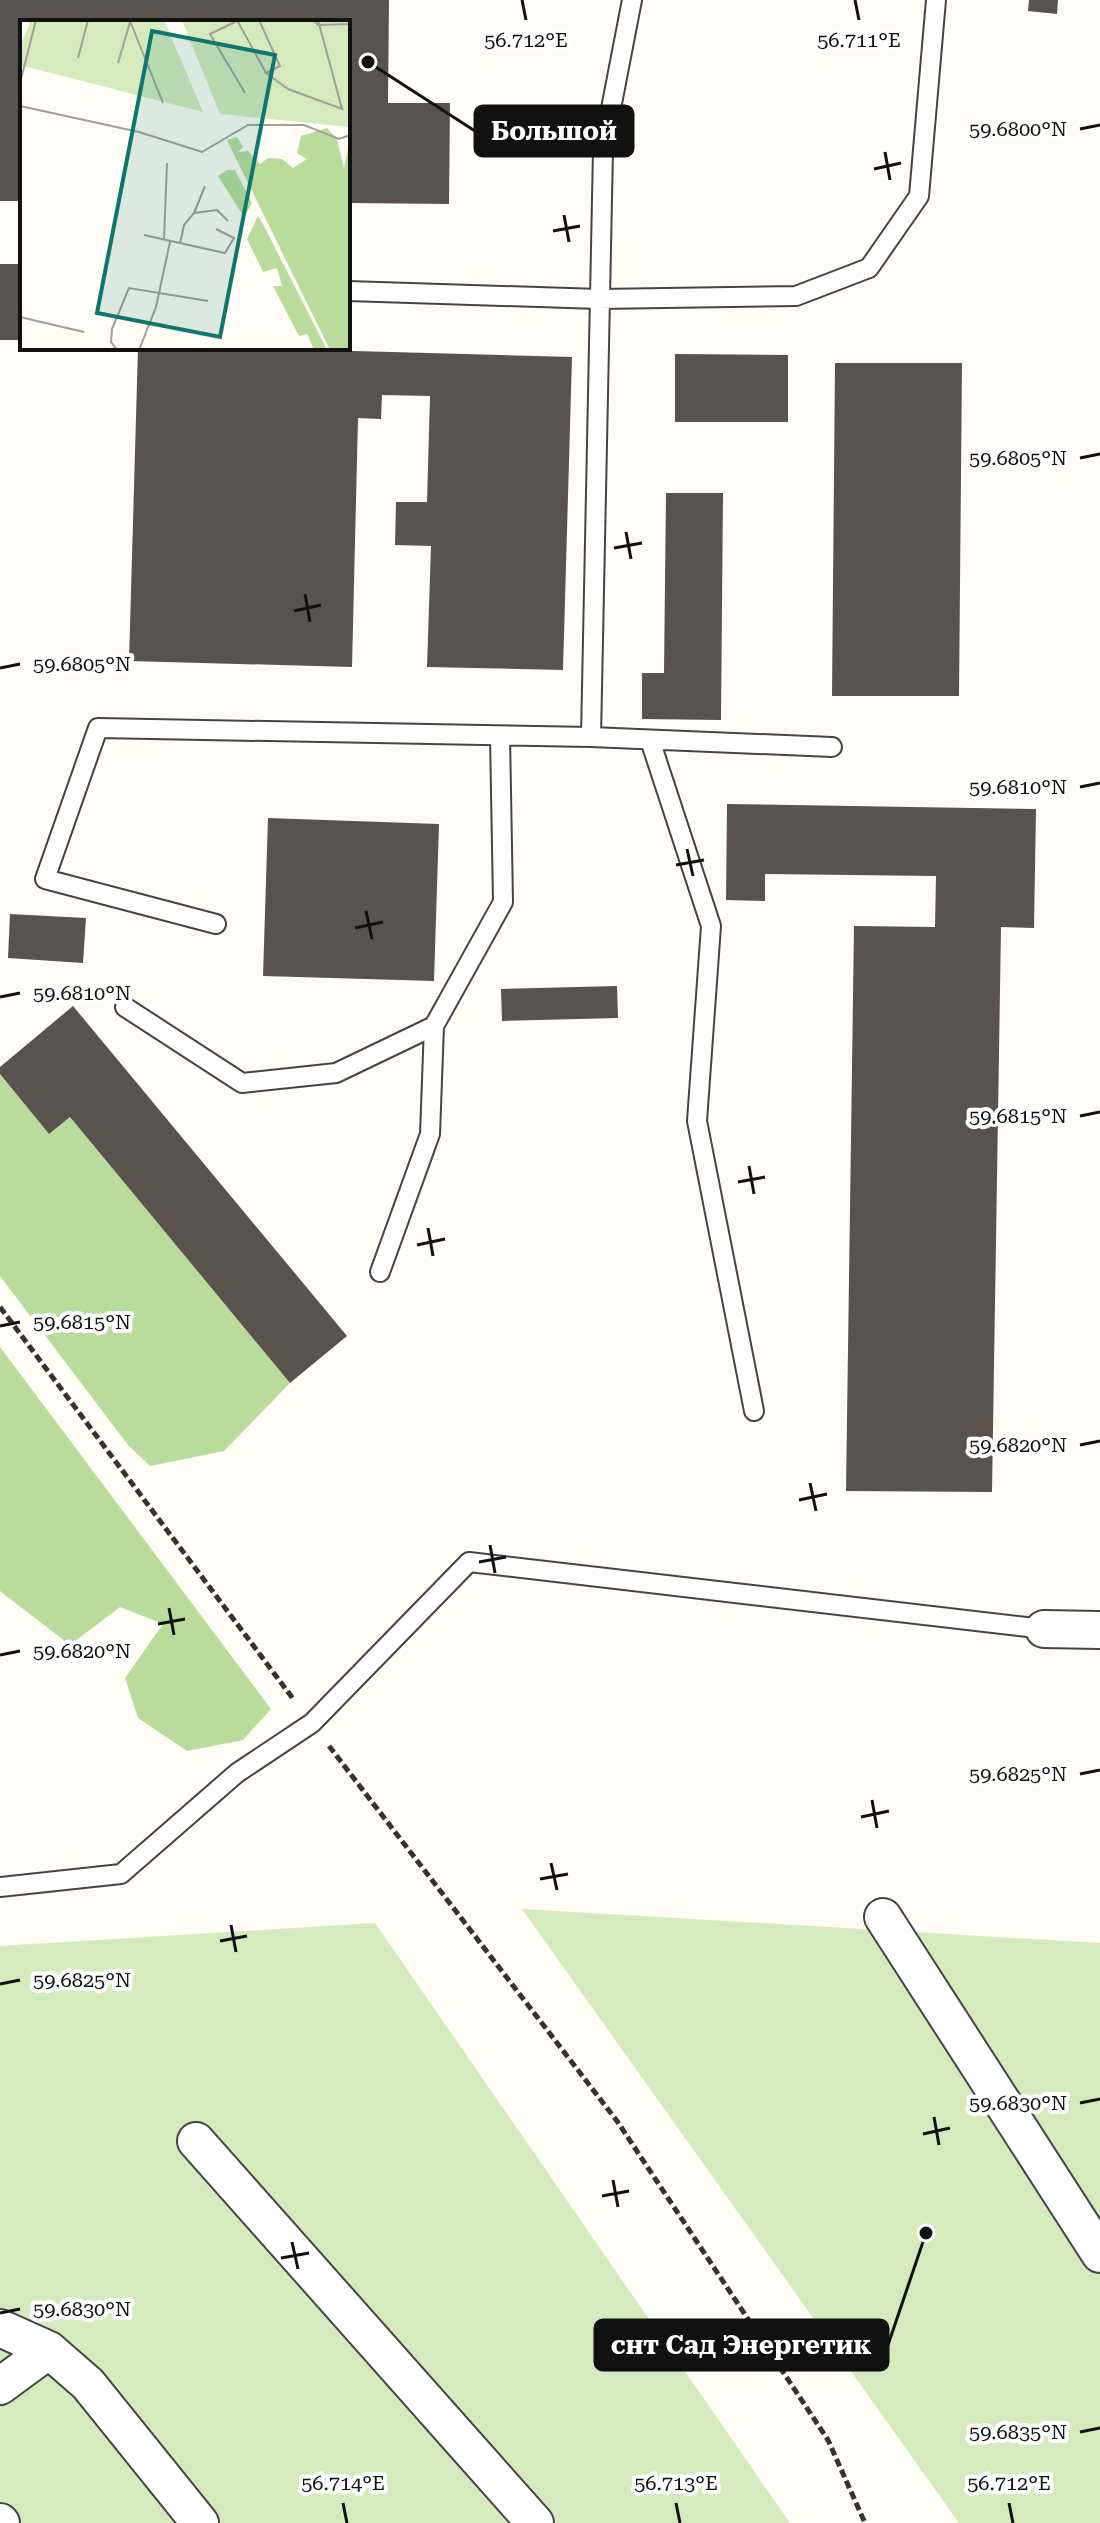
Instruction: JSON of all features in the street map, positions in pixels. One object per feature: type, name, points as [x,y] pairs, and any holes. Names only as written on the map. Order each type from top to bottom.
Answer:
[{"type":"street","points":[[1044,1629],[1100,1630]]},
{"type":"street","points":[[883,1917],[1100,2254]]},
{"type":"street","points":[[196,2141],[535,2523]]},
{"type":"street","points":[[0,2328],[49,2350],[88,2384],[200,2523]]},
{"type":"street","points":[[0,2386],[49,2350]]},
{"type":"lane","points":[[591,737],[603,150],[632,0]]},
{"type":"lane","points":[[350,291],[599,299],[796,296],[869,268],[919,196],[936,0]]},
{"type":"lane","points":[[216,924],[45,879],[98,728],[591,737],[832,747]]},
{"type":"lane","points":[[380,1272],[430,1134],[434,1026],[503,902],[500,736]]},
{"type":"lane","points":[[650,740],[711,926],[697,1121],[754,1411]]},
{"type":"lane","points":[[125,1007],[242,1083],[336,1073],[434,1026]]},
{"type":"lane","points":[[0,1887],[121,1874],[237,1773],[312,1723],[469,1562],[1044,1629]]},
{"type":"path","points":[[0,1307],[312,1723],[617,2121],[828,2440],[865,2523]]},
{"type":"green space","points":[[0,1074],[49,1134],[70,1117],[290,1383],[224,1451],[150,1466],[128,1445],[0,1276]]},
{"type":"green space","points":[[0,1347],[271,1709],[243,1740],[187,1751],[138,1718],[125,1678],[163,1624],[120,1607],[70,1645],[0,1591]]},
{"type":"green space","points":[[522,1909],[1100,1943],[1100,2523],[959,2523]]},
{"type":"green space","points":[[375,1923],[790,2523],[0,2523],[0,1946]]},
{"type":"building","points":[[0,0],[389,0],[388,103],[450,103],[449,204],[350,203],[350,20],[20,20],[20,201],[0,201]]},
{"type":"building","points":[[1029,0],[1058,0],[1057,14],[1028,11]]},
{"type":"building","points":[[0,264],[20,264],[20,340],[0,340]]},
{"type":"building","points":[[138,350],[315,350],[572,357],[563,670],[427,667],[431,546],[395,545],[396,502],[427,502],[430,396],[382,395],[381,419],[358,418],[352,667],[129,661]]},
{"type":"building","points":[[675,354],[788,355],[788,422],[675,422]]},
{"type":"building","points":[[835,363],[962,363],[959,696],[832,696]]},
{"type":"building","points":[[666,493],[723,493],[721,720],[642,719],[642,673],[664,673]]},
{"type":"building","points":[[727,804],[1036,809],[1034,928],[1001,927],[992,1492],[846,1491],[854,926],[935,927],[936,876],[765,874],[765,901],[726,900]]},
{"type":"building","points":[[268,818],[439,824],[434,981],[263,976]]},
{"type":"building","points":[[10,914],[86,918],[83,963],[8,958]]},
{"type":"building","points":[[617,986],[618,1018],[502,1021],[501,989]]},
{"type":"building","points":[[73,1006],[347,1336],[290,1383],[70,1117],[49,1134],[0,1074],[0,1067]]},
{"type":"place","name":"Большой","points":[[368,62]]},
{"type":"place","name":"снт Сад Энергетик","points":[[926,2233]]}]
